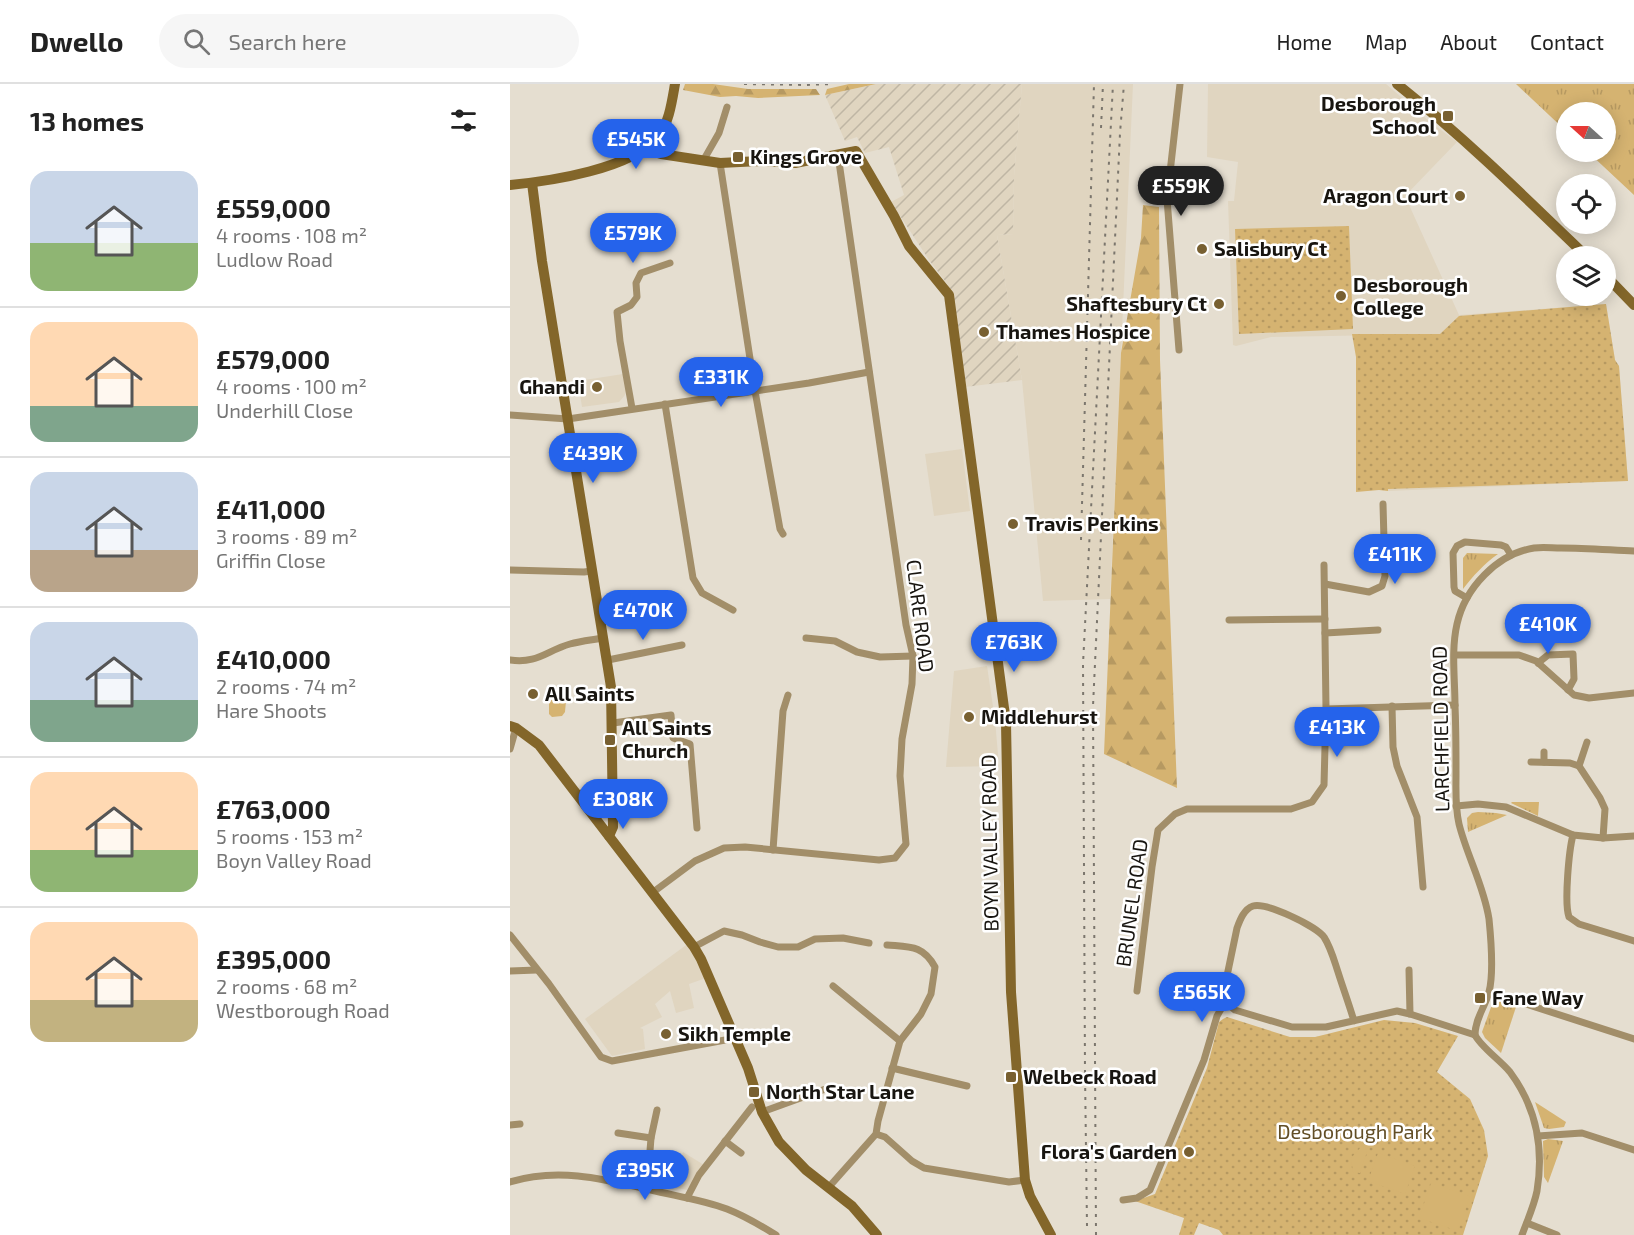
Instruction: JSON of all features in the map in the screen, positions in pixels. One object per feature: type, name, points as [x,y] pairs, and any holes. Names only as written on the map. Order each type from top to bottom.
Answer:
[{"type":"street","points":[[510,185],[532,183],[607,166],[645,149],[659,136],[664,127],[675,84]]},
{"type":"street","points":[[1179,350],[1167,199],[1180,84]]},
{"type":"street","points":[[1397,84],[1421,102],[1506,178],[1576,246]]},
{"type":"street","points":[[703,161],[718,133],[727,107]]},
{"type":"street","points":[[645,149],[661,154],[720,163],[760,161],[795,163],[838,155]]},
{"type":"street","name":"BOYN VALLEY ROAD","points":[[838,155],[856,151],[909,246],[949,295],[1006,723],[1011,992],[1025,1180],[1030,1196],[1051,1235]]},
{"type":"street","name":"CLARE ROAD","points":[[652,893],[695,861],[724,848],[745,847],[879,860],[895,858],[906,844],[900,776],[902,739],[912,684],[913,656],[906,625],[838,155]]},
{"type":"street","points":[[720,163],[755,391],[780,529],[783,534]]},
{"type":"street","points":[[532,183],[542,261],[591,571],[608,660],[613,723],[613,827],[609,836]]},
{"type":"street","points":[[632,408],[616,308],[631,305],[637,297],[636,283],[641,273],[670,263]]},
{"type":"street","points":[[1616,286],[1634,305]]},
{"type":"street","points":[[510,415],[568,418],[869,372]]},
{"type":"street","points":[[665,404],[693,578],[702,593],[733,610]]},
{"type":"street","points":[[1325,584],[1369,592],[1382,586],[1385,576],[1383,504]]},
{"type":"street","points":[[1467,598],[1454,588],[1453,553],[1457,546],[1465,542],[1502,545],[1511,555]]},
{"type":"street","name":"LARCHFIELD ROAD","points":[[1475,1035],[1477,1023],[1489,992],[1491,964],[1489,918],[1456,806],[1455,655],[1457,624],[1467,598],[1484,575],[1511,555],[1536,548],[1634,551]]},
{"type":"street","points":[[688,550],[697,549]]},
{"type":"street","name":"BRUNEL ROAD","points":[[1137,991],[1158,830],[1175,814],[1187,809],[1291,809],[1312,802],[1324,785],[1326,709],[1324,565]]},
{"type":"street","points":[[510,570],[591,571]]},
{"type":"street","points":[[1230,620],[1325,619]]},
{"type":"street","points":[[1325,633],[1378,630]]},
{"type":"street","points":[[510,660],[533,660],[569,645],[603,638]]},
{"type":"street","points":[[806,638],[835,641],[857,652],[880,657],[913,656]]},
{"type":"street","points":[[608,660],[682,645]]},
{"type":"street","points":[[1538,663],[1548,655],[1574,654],[1574,679],[1568,690]]},
{"type":"street","points":[[1455,655],[1519,655],[1538,663],[1574,695],[1589,698],[1634,693]]},
{"type":"street","points":[[773,850],[783,711],[788,695]]},
{"type":"street","points":[[1326,709],[1455,705]]},
{"type":"street","points":[[1392,706],[1393,747],[1397,766],[1417,817],[1423,887]]},
{"type":"street","points":[[613,723],[671,715],[673,738],[690,744],[696,828]]},
{"type":"street","points":[[510,749],[513,727],[539,745],[579,796],[700,959],[748,1068],[757,1110],[779,1142],[806,1170],[852,1206],[877,1235]]},
{"type":"street","points":[[1579,766],[1587,742]]},
{"type":"street","points":[[1544,752],[1544,762]]},
{"type":"street","points":[[1531,762],[1570,763],[1579,766],[1605,809],[1603,838]]},
{"type":"street","points":[[579,796],[590,791],[612,789]]},
{"type":"street","points":[[1456,806],[1478,804],[1506,807],[1573,835],[1603,838],[1634,836]]},
{"type":"street","points":[[1573,835],[1569,853],[1567,908],[1569,917],[1579,924],[1634,941]]},
{"type":"street","points":[[1354,1021],[1331,952],[1323,936],[1309,925],[1266,906],[1255,906],[1248,909],[1240,918],[1223,995],[1235,1010],[1292,1027],[1326,1027],[1354,1021],[1397,1011],[1475,1035],[1479,1042],[1508,1070],[1525,1094],[1533,1113],[1538,1136],[1540,1164],[1537,1193],[1522,1235]]},
{"type":"street","points":[[693,947],[724,931],[778,947],[798,947],[815,939],[843,938],[869,943]]},
{"type":"street","points":[[510,935],[576,1021],[600,1057],[612,1061],[736,1038]]},
{"type":"street","points":[[828,1188],[876,1134],[900,1041],[921,1014],[931,994],[934,967],[925,953],[917,948],[887,945]]},
{"type":"street","points":[[510,971],[537,970]]},
{"type":"street","points":[[1409,970],[1410,1014]]},
{"type":"street","points":[[833,986],[900,1041]]},
{"type":"street","points":[[1489,992],[1634,1039]]},
{"type":"street","points":[[1123,1200],[1137,1198],[1150,1190],[1204,1060],[1217,1016],[1228,1004]]},
{"type":"street","points":[[892,1068],[967,1086]]},
{"type":"street","points":[[687,1198],[699,1175],[725,1141],[757,1110],[831,1087]]},
{"type":"street","points":[[647,1189],[651,1138],[657,1110]]},
{"type":"street","points":[[510,1125],[520,1124]]},
{"type":"street","points":[[618,1132],[651,1138]]},
{"type":"street","points":[[1538,1136],[1582,1133],[1634,1150]]},
{"type":"street","points":[[876,1134],[885,1137],[912,1161],[924,1168],[1009,1182],[1025,1180]]},
{"type":"street","points":[[725,1141],[741,1153]]},
{"type":"street","points":[[510,1182],[543,1175],[564,1174],[599,1178],[724,1208],[742,1215],[776,1235]]},
{"type":"street","points":[[1527,1223],[1557,1235]]},
{"type":"shaded area","points":[[876,84],[1022,84],[1014,176],[1013,234],[997,235],[1022,380],[965,387],[948,285],[891,202],[904,195],[889,147],[865,153],[857,137],[845,141],[825,95]]},
{"type":"shaded area","points":[[1022,84],[1133,84],[1110,599],[1043,601],[1022,380],[997,235],[1013,234],[1014,176]]},
{"type":"shaded area","name":"Desborough College","points":[[1208,84],[1386,84],[1457,142],[1405,196],[1459,315],[1606,306],[1615,360],[1619,366],[1628,481],[1388,491],[1386,335],[1271,337],[1233,345],[1228,201],[1234,201],[1238,162],[1207,157]]},
{"type":"shaded area","points":[[623,374],[626,391],[619,402],[582,407],[578,381]]},
{"type":"shaded area","points":[[962,449],[970,511],[934,516],[925,454]]},
{"type":"shaded area","name":"Middlehurst","points":[[987,666],[999,766],[946,767],[954,671]]},
{"type":"shaded area","points":[[689,943],[706,978],[689,984],[694,1008],[676,1013],[670,991],[655,1004],[662,1017],[640,1028],[643,1029],[645,1049],[612,1056],[585,1019]]},
{"type":"shaded area","points":[[683,1152],[704,1165],[687,1190],[672,1187]]},
{"type":"green space","points":[[685,84],[713,84],[748,89],[816,89],[820,95],[720,97],[683,90]]},
{"type":"green space","points":[[849,84],[876,84],[825,95],[827,89]]},
{"type":"green space","points":[[1516,84],[1634,84],[1634,195],[1616,178],[1616,174],[1612,174],[1599,162],[1616,162],[1616,102],[1556,102],[1556,122]]},
{"type":"green space","points":[[1143,205],[1159,207],[1160,360],[1177,788],[1104,754],[1121,353],[1141,238]]},
{"type":"green space","points":[[1349,226],[1353,329],[1239,334],[1235,229]]},
{"type":"green space","points":[[1606,306],[1615,360],[1619,366],[1628,481],[1356,492],[1356,357],[1352,334],[1440,334],[1459,316]]},
{"type":"green space","points":[[1467,553],[1498,554],[1479,570],[1463,589],[1463,558]]},
{"type":"green space","points":[[553,698],[562,698],[566,701],[565,712],[562,716],[552,717],[549,714],[549,703]]},
{"type":"green space","points":[[1539,802],[1538,816],[1511,803]]},
{"type":"green space","points":[[1472,813],[1507,815],[1468,832],[1467,818]]},
{"type":"green space","points":[[1494,999],[1516,1007],[1501,1053],[1485,1038],[1482,1032]]},
{"type":"green space","name":"Desborough Park","points":[[1227,1017],[1290,1037],[1315,1037],[1384,1020],[1415,1023],[1458,1036],[1437,1072],[1470,1099],[1484,1130],[1488,1156],[1463,1235],[1223,1235],[1219,1230],[1199,1223],[1194,1235],[1179,1235],[1184,1218],[1135,1201],[1155,1194],[1207,1068],[1219,1022]]},
{"type":"green space","points":[[1535,1102],[1566,1122],[1564,1127],[1544,1128]]},
{"type":"green space","points":[[1548,1139],[1563,1141],[1548,1183],[1544,1177],[1543,1141]]},
{"type":"green space","points":[[1361,1147],[1365,1147],[1367,1152],[1360,1173],[1353,1172],[1351,1158]]},
{"type":"green space","points":[[1378,1153],[1415,1166],[1405,1194],[1368,1181]]},
{"type":"green space","points":[[1431,1183],[1470,1196],[1458,1231],[1419,1218]]},
{"type":"railway","points":[[744,84],[831,84]]},
{"type":"railway","points":[[1081,540],[1094,84]]},
{"type":"railway","points":[[1101,128],[1103,84]]},
{"type":"railway","points":[[1087,1226],[1083,664],[1113,84]]},
{"type":"railway","points":[[1096,1235],[1093,706],[1124,84]]},
{"type":"place","name":"Desborough School","points":[[1448,116]]},
{"type":"place","name":"Kings Grove","points":[[738,157]]},
{"type":"place","name":"Aragon Court","points":[[1460,196]]},
{"type":"place","name":"Salisbury Ct","points":[[1202,249]]},
{"type":"place","name":"Desborough College","points":[[1341,296]]},
{"type":"place","name":"Shaftesbury Ct","points":[[1219,304]]},
{"type":"place","name":"Thames Hospice","points":[[984,332]]},
{"type":"place","name":"Ghandi","points":[[597,387]]},
{"type":"place","name":"Travis Perkins","points":[[1013,524]]},
{"type":"place","name":"All Saints","points":[[533,694]]},
{"type":"place","name":"Middlehurst","points":[[969,717]]},
{"type":"place","name":"All Saints Church","points":[[610,740]]},
{"type":"place","name":"Fane Way","points":[[1480,998]]},
{"type":"place","name":"Sikh Temple","points":[[666,1034]]},
{"type":"place","name":"Welbeck Road","points":[[1011,1077]]},
{"type":"place","name":"North Star Lane","points":[[754,1092]]},
{"type":"place","name":"Flora's Garden","points":[[1189,1152]]}]
